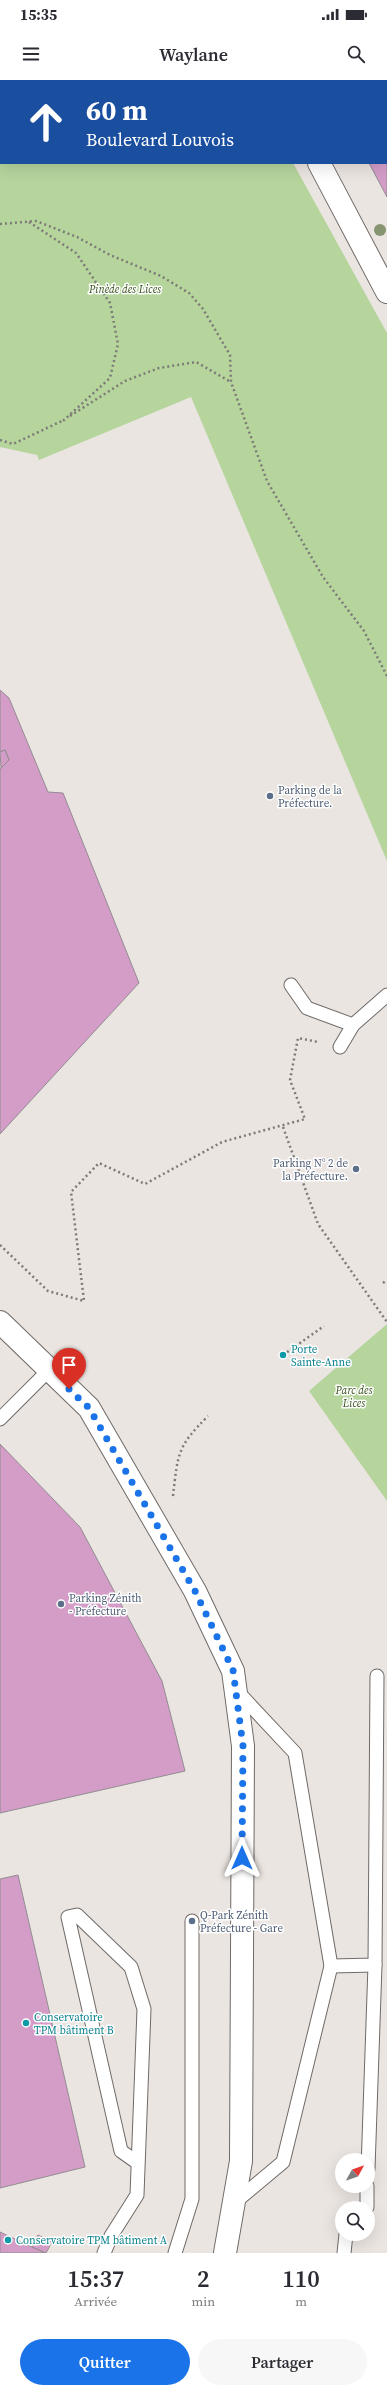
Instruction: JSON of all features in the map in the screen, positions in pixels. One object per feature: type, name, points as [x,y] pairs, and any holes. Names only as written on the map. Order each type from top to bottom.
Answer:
[{"type":"main road","points":[[320,164],[387,292]]},
{"type":"main road","points":[[0,1322],[89,1408],[195,1591],[233,1670],[243,1754],[241,2161],[225,2253]]},
{"type":"lane","points":[[291,985],[307,1008],[353,1025]]},
{"type":"lane","points":[[340,1047],[353,1025],[387,995]]},
{"type":"lane","points":[[0,1419],[49,1370]]},
{"type":"lane","points":[[369,2153],[375,1965],[377,1676]]},
{"type":"lane","points":[[234,2203],[283,2162],[331,1966],[295,1752],[236,1690]]},
{"type":"lane","points":[[104,2253],[111,2236],[137,2195],[144,2009],[131,1967],[77,1915],[68,1917],[121,2151],[138,2163]]},
{"type":"lane","points":[[175,2253],[192,2199],[192,1921]]},
{"type":"lane","points":[[331,1966],[375,1965]]},
{"type":"lane","points":[[344,2253],[345,2241]]},
{"type":"path","points":[[0,224],[36,221],[77,237],[110,255],[161,276],[189,294],[203,309],[230,355],[231,382],[267,481],[323,577],[364,631],[387,676]]},
{"type":"path","points":[[29,222],[76,253],[110,303],[118,344],[110,378],[63,421]]},
{"type":"path","points":[[0,440],[13,444],[63,421],[125,381],[159,368],[196,362],[231,382]]},
{"type":"path","points":[[0,1245],[48,1291],[84,1301],[71,1192],[99,1163],[145,1184],[222,1142],[283,1127],[305,1119],[290,1080],[298,1038],[340,1047]]},
{"type":"path","points":[[283,1127],[318,1224],[387,1322]]},
{"type":"path","points":[[383,1283],[387,1280]]},
{"type":"path","points":[[283,1355],[324,1326]]},
{"type":"path","points":[[172,1502],[178,1455],[188,1436],[208,1416]]},
{"type":"green space","name":"Pinède des Lices","points":[[0,164],[294,164],[387,333],[387,861],[191,397],[39,460],[37,455],[0,447]]},
{"type":"green space","name":"Parc des Lices","points":[[387,1324],[387,1501],[309,1391]]},
{"type":"building","points":[[370,164],[387,164],[387,197]]},
{"type":"building","points":[[0,690],[9,698],[48,792],[63,793],[139,983],[0,1134],[0,769],[9,760],[5,750],[0,752]]},
{"type":"building","points":[[5,750],[9,760],[1,768],[0,752]]},
{"type":"building","name":"Parking Zénith - Préfecture","points":[[0,1444],[80,1527],[162,1681],[185,1771],[0,1813]]},
{"type":"building","name":"Conservatoire TPM bâtiment B","points":[[18,1875],[85,2167],[0,2188],[0,1879]]},
{"type":"building","name":"Conservatoire TPM bâtiment A","points":[[0,2232],[32,2247],[45,2253],[0,2253]]},
{"type":"building","points":[[38,2235],[52,2242],[46,2253],[32,2247]]},
{"type":"place","name":"Parking de la Préfecture.","points":[[270,796]]},
{"type":"place","name":"Parking N° 2 de la Préfecture.","points":[[356,1169]]},
{"type":"place","name":"Porte Sainte-Anne","points":[[283,1355]]},
{"type":"place","name":"Parking Zénith - Préfecture","points":[[61,1604]]},
{"type":"place","name":"Q-Park Zénith Préfecture - Gare","points":[[192,1921]]},
{"type":"place","name":"Conservatoire TPM bâtiment B","points":[[26,2023]]},
{"type":"place","name":"Conservatoire TPM bâtiment A","points":[[8,2240]]},
{"type":"route","points":[[69,1389],[89,1408],[195,1591],[233,1670],[243,1746],[242,1858]]}]
